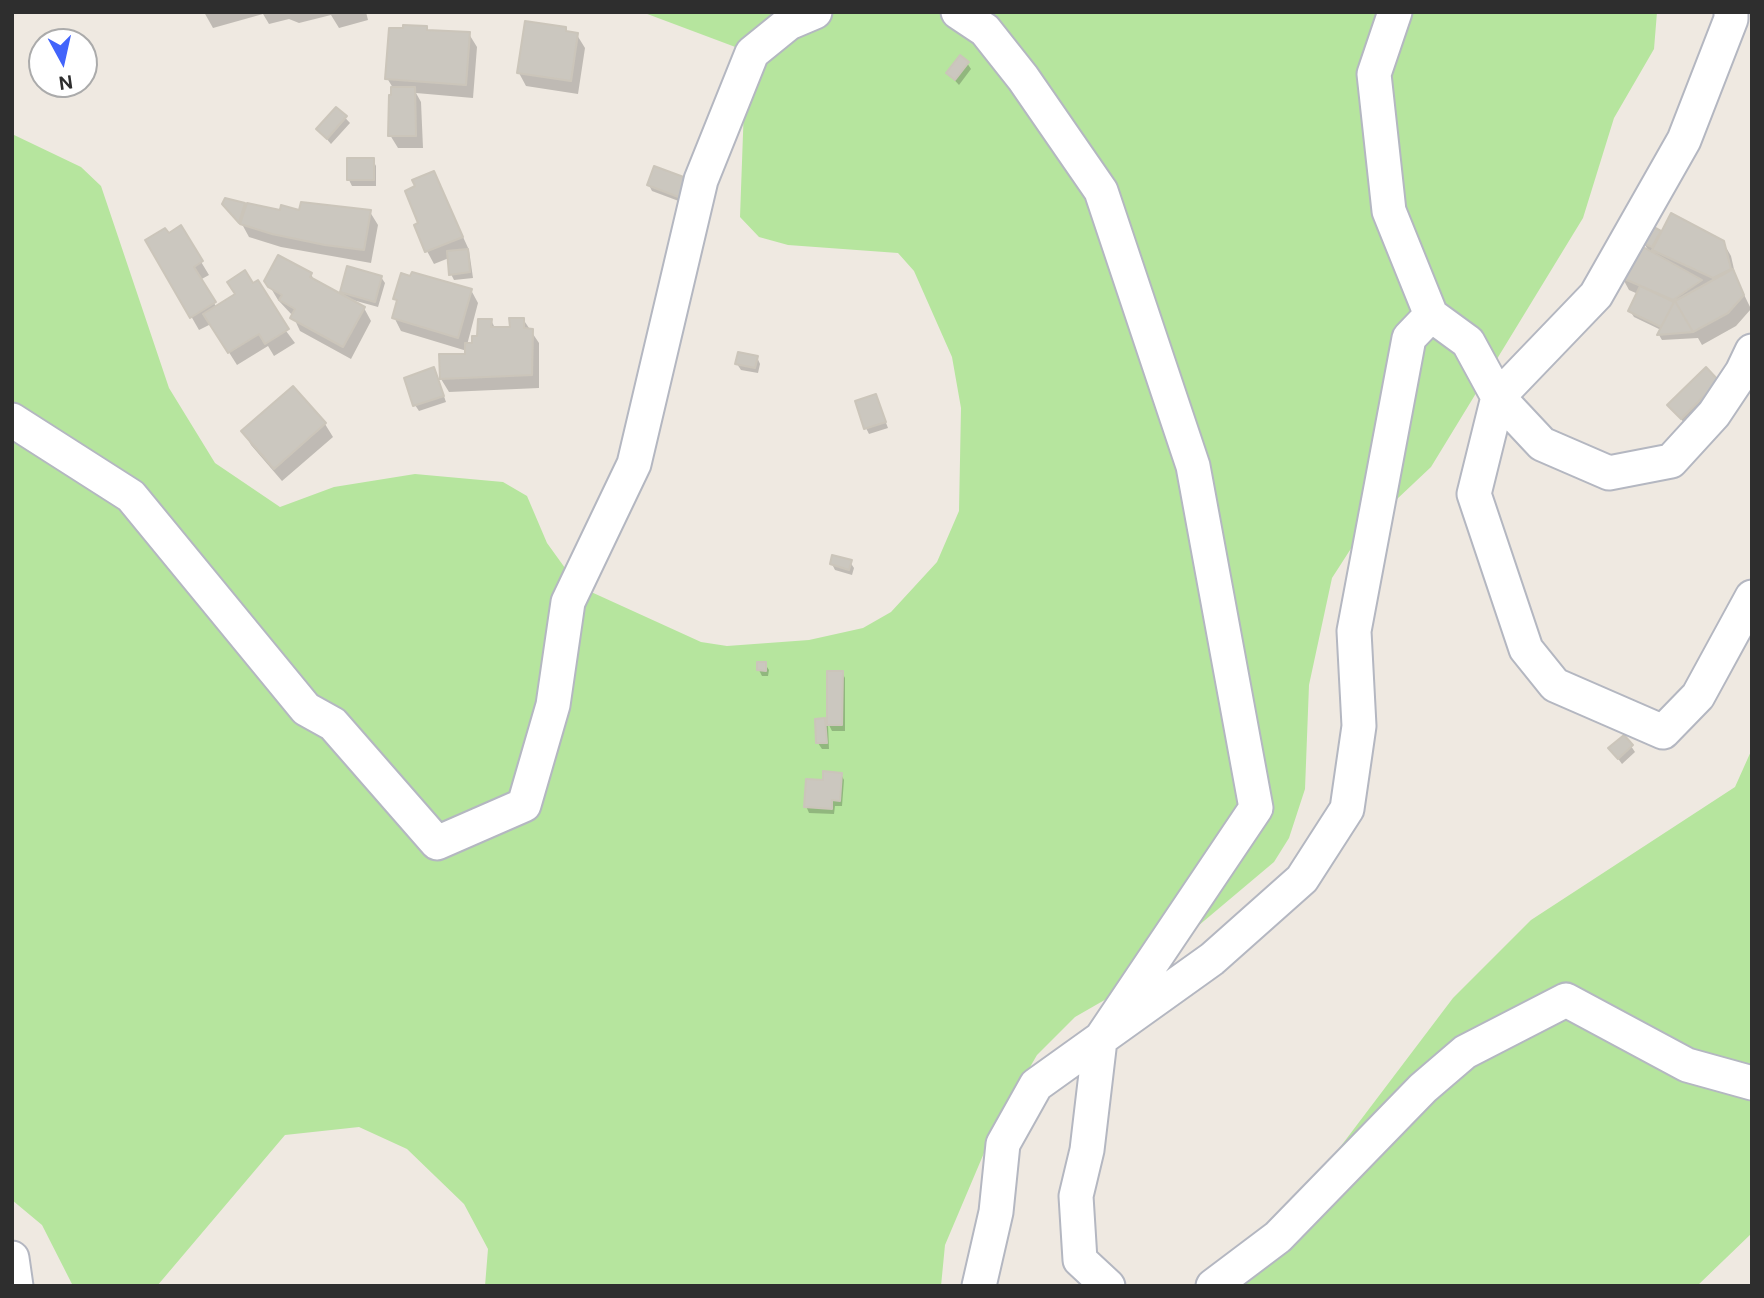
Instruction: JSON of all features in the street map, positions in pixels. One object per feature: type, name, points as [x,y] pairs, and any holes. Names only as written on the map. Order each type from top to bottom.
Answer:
[{"type":"street","points":[[12,420],[131,496],[306,709],[333,724],[437,844],[524,804],[553,705],[568,602],[634,464],[701,180],[752,53],[789,23],[815,12]]},
{"type":"street","points":[[958,12],[985,30],[1023,78],[1101,191],[1193,466],[1256,808],[1100,1040],[1087,1150],[1076,1196],[1080,1259],[1108,1286]]},
{"type":"street","points":[[1395,12],[1374,75],[1389,211],[1431,315],[1468,342],[1498,397],[1542,444],[1609,473],[1671,461],[1714,414],[1742,372],[1752,351]]},
{"type":"street","points":[[1731,12],[1731,19],[1684,140],[1596,295],[1498,397],[1474,494],[1526,649],[1555,685],[1663,732],[1698,696],[1752,597]]},
{"type":"street","points":[[979,1286],[996,1212],[1003,1144],[1035,1085],[1212,959],[1302,879],[1347,809],[1359,726],[1353,631],[1409,338],[1431,315]]},
{"type":"street","points":[[1213,1286],[1278,1237],[1423,1088],[1465,1052],[1566,1000],[1687,1065],[1752,1083]]},
{"type":"street","points":[[12,1258],[16,1286]]},
{"type":"green space","points":[[642,12],[1657,12],[1654,49],[1614,118],[1583,218],[1431,467],[1361,533],[1332,578],[1309,685],[1305,789],[1289,838],[1274,862],[1122,990],[1075,1017],[1037,1055],[995,1127],[945,1245],[941,1286],[485,1286],[488,1249],[464,1204],[407,1149],[359,1127],[285,1135],[157,1286],[73,1286],[42,1225],[12,1200],[12,134],[81,167],[101,186],[169,388],[215,463],[280,507],[334,487],[415,474],[503,482],[527,496],[547,543],[578,586],[701,642],[727,646],[809,640],[863,628],[891,612],[937,562],[959,511],[961,408],[952,357],[914,271],[898,253],[788,245],[759,237],[740,217],[746,51]]},
{"type":"green space","points":[[1752,749],[1752,1233],[1697,1286],[1235,1286],[1453,998],[1531,920],[1735,787]]},
{"type":"building","points":[[525,21],[566,27],[566,31],[578,33],[571,81],[517,73]]},
{"type":"building","points":[[403,25],[427,26],[427,30],[470,32],[466,85],[385,79],[389,28],[403,28]]},
{"type":"building","points":[[960,55],[969,62],[955,80],[946,73]]},
{"type":"building","points":[[391,87],[415,87],[416,136],[388,136]]},
{"type":"building","points":[[336,107],[347,116],[327,139],[316,129]]},
{"type":"building","points":[[347,158],[374,158],[374,180],[347,180]]},
{"type":"building","points":[[654,166],[689,179],[681,198],[647,185]]},
{"type":"building","points":[[434,171],[463,237],[425,252],[414,225],[418,223],[405,191],[415,186],[412,180]]},
{"type":"building","points":[[225,198],[245,203],[239,223],[222,204]]},
{"type":"building","points":[[301,202],[371,210],[364,250],[272,234],[240,224],[247,203],[280,210],[281,205],[299,210]]},
{"type":"building","points":[[1671,213],[1724,241],[1731,269],[1713,278],[1652,250]]},
{"type":"building","points":[[181,225],[203,261],[194,267],[216,302],[190,318],[145,240],[165,228],[169,233]]},
{"type":"building","points":[[1650,225],[1661,231],[1652,247],[1641,242]]},
{"type":"building","points":[[1636,243],[1702,280],[1673,300],[1620,277]]},
{"type":"building","points":[[468,249],[470,272],[449,275],[447,251]]},
{"type":"building","points":[[278,255],[312,273],[310,277],[365,307],[343,347],[290,318],[295,309],[279,300],[282,295],[268,287],[264,281]]},
{"type":"building","points":[[347,266],[382,276],[375,302],[340,292]]},
{"type":"building","points":[[1733,269],[1744,295],[1728,313],[1693,332],[1675,301]]},
{"type":"building","points":[[245,270],[253,283],[258,280],[289,329],[265,344],[259,334],[228,353],[203,314],[235,294],[227,282]]},
{"type":"building","points":[[412,272],[472,289],[458,338],[392,318],[397,300],[393,299],[401,273],[410,276]]},
{"type":"building","points":[[1640,286],[1674,302],[1661,327],[1628,311]]},
{"type":"building","points":[[1674,302],[1693,332],[1657,335]]},
{"type":"building","points":[[509,318],[524,318],[524,328],[533,329],[532,375],[440,379],[439,354],[465,354],[465,343],[472,343],[472,336],[477,336],[478,319],[492,319],[491,327],[510,327]]},
{"type":"building","points":[[738,352],[758,356],[755,368],[735,364]]},
{"type":"building","points":[[434,367],[444,396],[413,406],[404,378]]},
{"type":"building","points":[[1706,367],[1719,381],[1681,419],[1667,405]]},
{"type":"building","points":[[293,386],[326,423],[274,469],[241,431]]},
{"type":"building","points":[[876,394],[886,422],[864,429],[855,401]]},
{"type":"building","points":[[832,555],[852,560],[849,570],[830,564]]},
{"type":"building","points":[[757,662],[766,662],[766,671],[757,670]]},
{"type":"building","points":[[827,671],[843,671],[842,725],[827,725]]},
{"type":"building","points":[[825,718],[827,743],[816,743],[815,719]]},
{"type":"building","points":[[1624,735],[1633,745],[1618,759],[1608,748]]},
{"type":"building","points":[[823,771],[842,773],[840,801],[832,800],[832,809],[804,807],[806,779],[823,780]]}]
